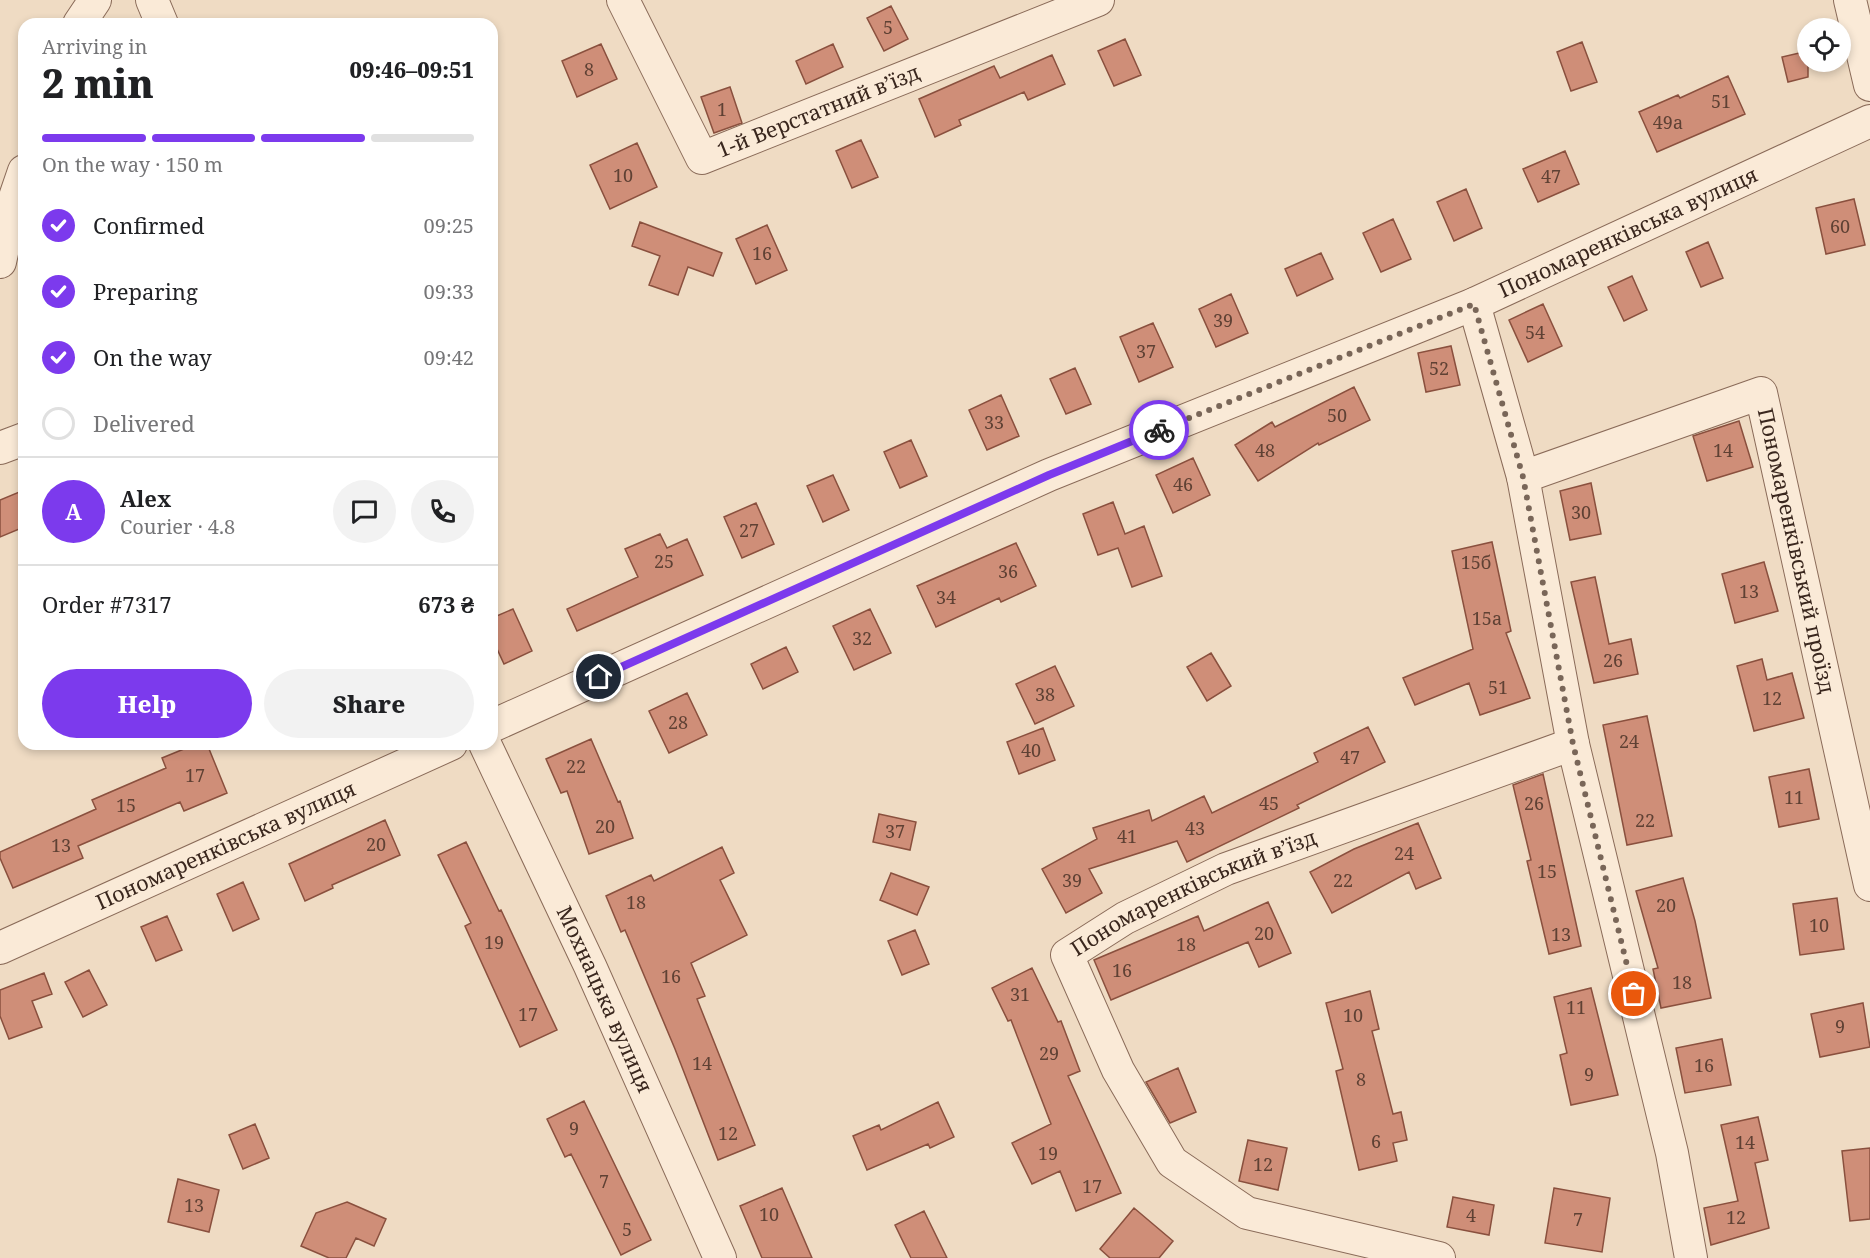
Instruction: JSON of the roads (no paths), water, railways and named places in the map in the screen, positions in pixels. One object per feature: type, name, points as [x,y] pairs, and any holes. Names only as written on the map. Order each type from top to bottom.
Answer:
[{"type":"street","points":[[84,18],[95,0]]},
{"type":"street","points":[[152,0],[160,18]]},
{"type":"street","name":"1-й Верстатний в’їзд","points":[[623,0],[702,158],[1098,0]]},
{"type":"street","points":[[1850,0],[1870,85]]},
{"type":"street","name":"Пономаренківська вулиця","points":[[498,723],[1049,475],[1474,304],[1870,121]]},
{"type":"street","points":[[0,262],[18,188]]},
{"type":"street","points":[[1474,304],[1523,477],[1573,744],[1672,1153],[1691,1258]]},
{"type":"street","name":"Пономаренківський проїзд","points":[[1523,477],[1761,393],[1870,885]]},
{"type":"street","points":[[0,448],[18,441]]},
{"type":"street","name":"Пономаренківський в’їзд","points":[[1439,1258],[1247,1213],[1172,1162],[1118,1070],[1067,955],[1125,918],[1226,869],[1573,744]]},
{"type":"street","name":"Пономаренківська вулиця","points":[[0,948],[438,750]]},
{"type":"street","name":"Мохнацька вулиця","points":[[488,750],[590,966],[720,1258]]}]
